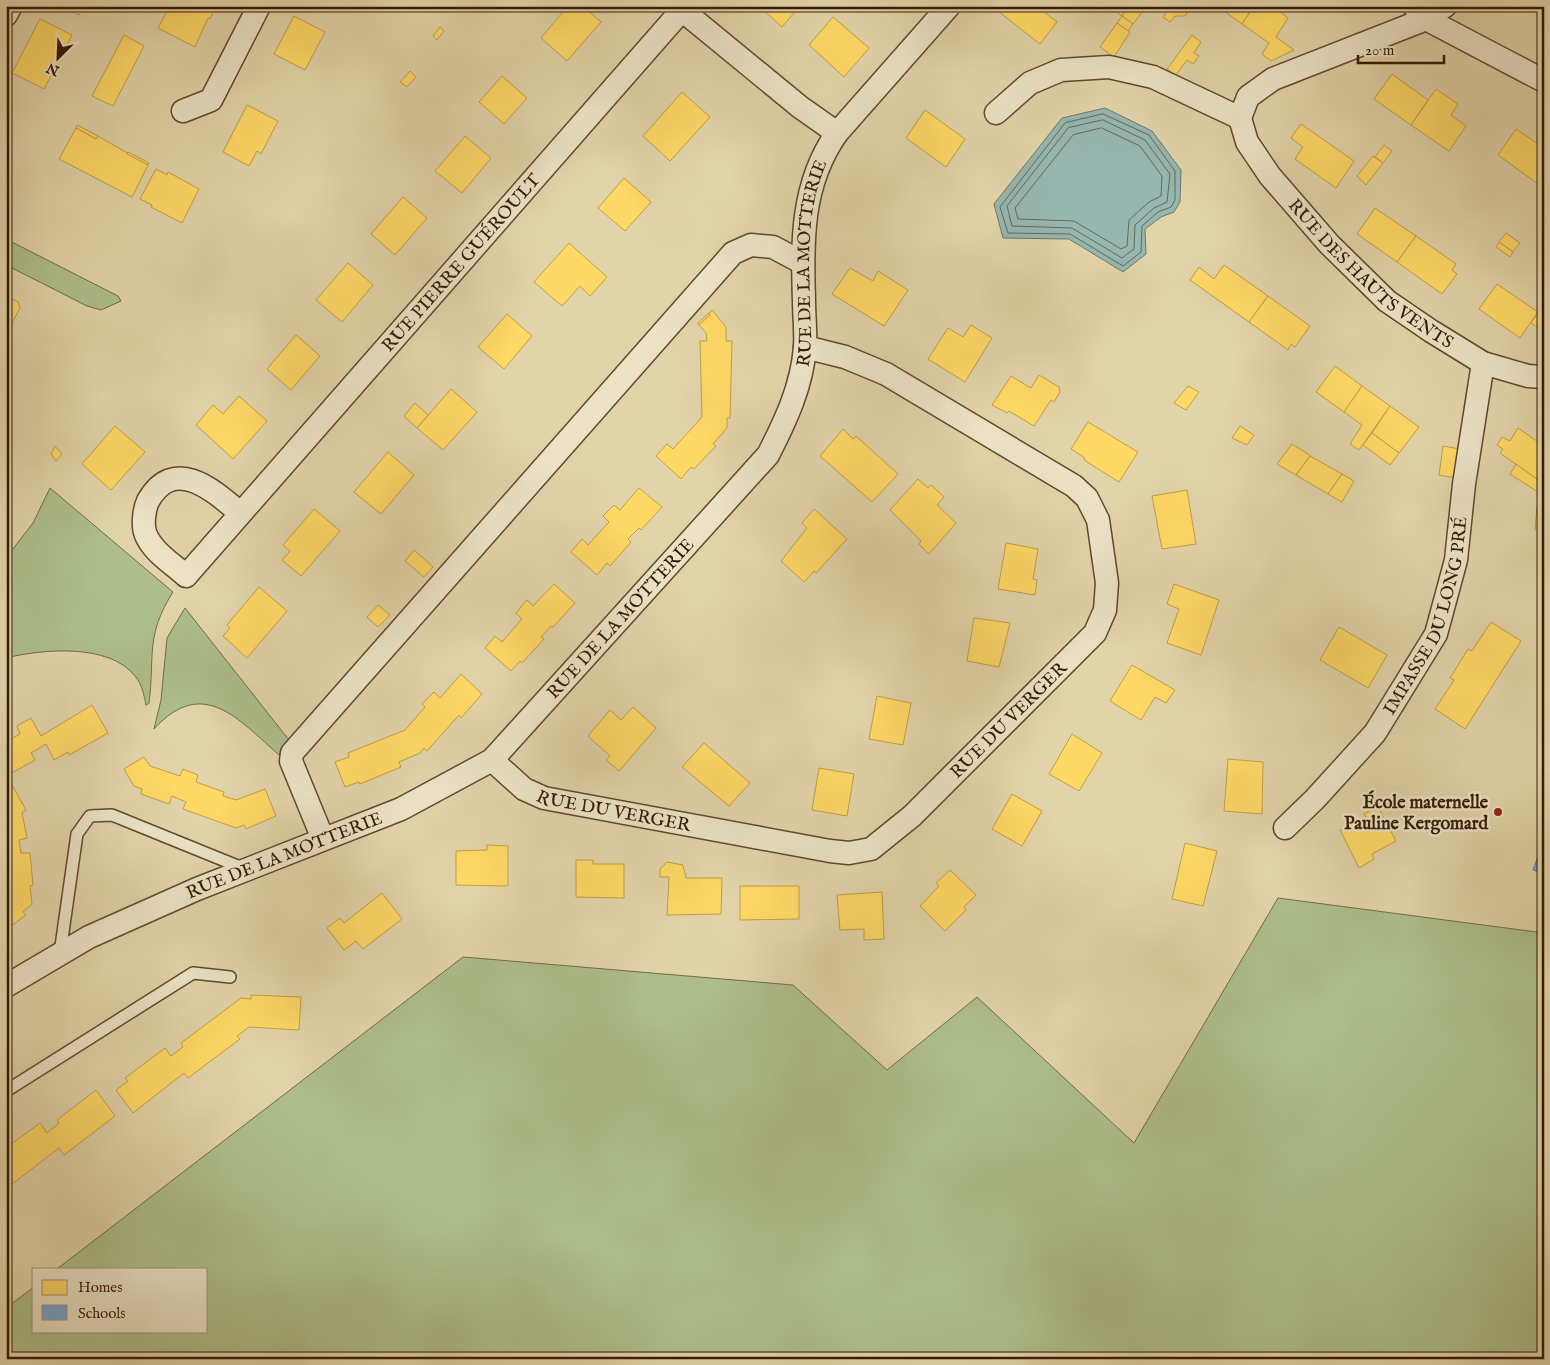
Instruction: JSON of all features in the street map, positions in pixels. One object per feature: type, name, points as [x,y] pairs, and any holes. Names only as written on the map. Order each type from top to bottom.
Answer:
[{"type":"street","points":[[6,16],[11,6]]},
{"type":"street","points":[[183,111],[211,100],[259,6]]},
{"type":"street","name":"RUE DE LA MOTTERIE","points":[[6,986],[89,936],[247,870],[401,809],[492,760],[768,455],[785,423],[798,388],[805,347],[804,224],[812,189],[824,151],[836,133],[949,6]]},
{"type":"street","points":[[996,113],[1030,82],[1061,70],[1110,67],[1153,77],[1240,118],[1248,97],[1272,79],[1420,13],[1446,6]]},
{"type":"street","name":"RUE PIERRE GUÉROULT","points":[[240,513],[206,486],[192,480],[174,478],[164,483],[152,494],[146,506],[145,534],[154,547],[186,576],[679,8],[800,107],[836,133]]},
{"type":"street","points":[[1420,13],[1544,82]]},
{"type":"street","name":"RUE DES HAUTS VENTS","points":[[1240,118],[1247,142],[1270,176],[1358,273],[1387,301],[1430,331],[1484,363],[1528,376],[1544,377]]},
{"type":"street","points":[[323,840],[291,761],[292,753],[733,253],[751,245],[773,247],[803,263]]},
{"type":"street","name":"RUE DU VERGER","points":[[492,760],[524,789],[544,798],[830,851],[849,853],[871,849],[912,816],[1095,633],[1105,610],[1107,583],[1098,520],[1087,498],[1074,486],[886,374],[845,357],[805,347]]},
{"type":"street","name":"IMPASSE DU LONG PRÉ","points":[[1285,828],[1315,800],[1375,733],[1436,634],[1456,560],[1464,484],[1484,363]]},
{"type":"lane","points":[[60,953],[77,834],[90,816],[112,815],[247,870]]},
{"type":"lane","points":[[6,1091],[194,973],[230,977]]},
{"type":"green space","points":[[6,239],[118,296],[121,301],[101,310],[87,306],[6,265]]},
{"type":"green space","points":[[50,488],[173,592],[158,621],[153,646],[149,703],[146,705],[141,686],[135,676],[123,665],[109,658],[92,653],[56,651],[38,652],[6,658],[6,558],[33,523]]},
{"type":"green space","points":[[185,608],[289,740],[279,755],[235,717],[205,704],[189,705],[172,713],[154,729],[161,700],[167,638]]},
{"type":"green space","points":[[1278,898],[1544,933],[1544,1359],[6,1359],[6,1308],[32,1288],[32,1332],[208,1332],[208,1268],[58,1268],[463,957],[793,985],[887,1070],[977,997],[1134,1143]]},
{"type":"water","points":[[1105,108],[1152,131],[1181,170],[1180,202],[1174,212],[1161,217],[1145,229],[1146,254],[1123,272],[1069,239],[1003,238],[994,204],[1062,118]]},
{"type":"building: Homes","points":[[61,6],[84,6],[79,15]]},
{"type":"building: Homes","points":[[170,6],[216,6],[210,19],[208,18],[195,47],[158,28]]},
{"type":"building: Homes","points":[[568,6],[583,6],[601,22],[567,61],[541,38]]},
{"type":"building: Homes","points":[[759,6],[800,6],[782,27]]},
{"type":"building: Homes","points":[[1004,6],[1037,6],[1057,22],[1040,44],[999,12]]},
{"type":"building: Homes","points":[[1108,6],[1129,6],[1122,16]]},
{"type":"building: Homes","points":[[1129,6],[1146,7],[1133,24],[1122,16]]},
{"type":"building: Homes","points":[[1171,6],[1191,6],[1185,16],[1175,16],[1170,22],[1163,17]]},
{"type":"building: Homes","points":[[1217,6],[1254,6],[1242,24]]},
{"type":"building: Homes","points":[[1254,6],[1272,6],[1288,18],[1276,37],[1294,50],[1271,61],[1262,54],[1269,43],[1242,24]]},
{"type":"building: Homes","points":[[294,16],[325,32],[305,70],[274,54]]},
{"type":"building: Homes","points":[[1122,16],[1133,24],[1128,31],[1117,23]]},
{"type":"building: Homes","points":[[833,17],[869,48],[844,77],[809,45]]},
{"type":"building: Homes","points":[[40,19],[72,35],[44,89],[12,73]]},
{"type":"building: Homes","points":[[1117,23],[1130,32],[1114,57],[1100,47]]},
{"type":"building: Homes","points":[[440,27],[444,31],[437,40],[433,36]]},
{"type":"building: Homes","points":[[124,35],[144,46],[113,106],[92,96]]},
{"type":"building: Homes","points":[[1192,35],[1201,42],[1194,53],[1199,56],[1193,64],[1187,60],[1176,75],[1167,69]]},
{"type":"building: Homes","points":[[410,71],[416,77],[407,87],[400,82]]},
{"type":"building: Homes","points":[[1392,74],[1428,100],[1411,125],[1374,99]]},
{"type":"building: Homes","points":[[502,76],[527,98],[504,124],[479,102]]},
{"type":"building: Homes","points":[[1436,89],[1458,104],[1451,115],[1466,126],[1449,151],[1411,125]]},
{"type":"building: Homes","points":[[682,92],[710,117],[670,161],[643,136]]},
{"type":"building: Homes","points":[[247,105],[278,121],[261,154],[257,151],[249,166],[223,152]]},
{"type":"building: Homes","points":[[925,110],[965,139],[946,167],[906,138]]},
{"type":"building: Homes","points":[[1301,124],[1354,161],[1336,188],[1295,159],[1303,147],[1291,138]]},
{"type":"building: Homes","points":[[77,125],[98,136],[96,139],[76,128]]},
{"type":"building: Homes","points":[[76,128],[96,139],[98,136],[148,165],[132,197],[59,159]]},
{"type":"building: Homes","points":[[1516,129],[1544,148],[1544,176],[1538,184],[1498,155]]},
{"type":"building: Homes","points":[[465,136],[491,158],[462,193],[435,171]]},
{"type":"building: Homes","points":[[6,143],[11,146],[6,155]]},
{"type":"building: Homes","points":[[1384,145],[1392,151],[1383,163],[1375,157]]},
{"type":"building: Homes","points":[[128,152],[149,163],[148,165],[127,154]]},
{"type":"building: Homes","points":[[1373,156],[1383,163],[1366,185],[1357,176]]},
{"type":"building: Homes","points":[[156,169],[167,175],[168,172],[199,189],[182,223],[140,199]]},
{"type":"building: Homes","points":[[1544,176],[1544,188],[1538,184]]},
{"type":"building: Homes","points":[[624,178],[651,202],[625,231],[598,208]]},
{"type":"building: Homes","points":[[403,197],[427,218],[395,255],[371,234]]},
{"type":"building: Homes","points":[[1375,208],[1416,236],[1397,262],[1357,234]]},
{"type":"building: Homes","points":[[1506,233],[1520,243],[1513,252],[1499,242]]},
{"type":"building: Homes","points":[[1416,236],[1456,264],[1452,270],[1457,274],[1442,294],[1397,262]]},
{"type":"building: Homes","points":[[1499,242],[1513,252],[1510,257],[1496,247]]},
{"type":"building: Homes","points":[[569,243],[607,277],[590,296],[580,286],[562,306],[534,282]]},
{"type":"building: Homes","points":[[348,263],[373,285],[342,322],[316,300]]},
{"type":"building: Homes","points":[[1224,265],[1268,296],[1249,322],[1190,280],[1199,267],[1214,279]]},
{"type":"building: Homes","points":[[850,268],[873,281],[878,271],[908,290],[884,326],[832,294]]},
{"type":"building: Homes","points":[[1497,284],[1538,312],[1520,338],[1479,309]]},
{"type":"building: Homes","points":[[6,296],[18,302],[20,308],[6,334]]},
{"type":"building: Homes","points":[[1268,296],[1310,326],[1295,347],[1291,344],[1288,350],[1249,322]]},
{"type":"building: Homes","points":[[1544,304],[1544,332],[1531,323]]},
{"type":"building: Homes","points":[[712,310],[726,327],[726,341],[732,341],[730,418],[727,418],[727,428],[713,444],[716,446],[694,469],[691,467],[681,479],[656,456],[667,444],[673,449],[702,417],[700,341],[707,341],[706,333],[699,325]]},
{"type":"building: Homes","points":[[709,313],[710,315],[699,325],[698,323]]},
{"type":"building: Homes","points":[[507,314],[532,336],[504,369],[478,347]]},
{"type":"building: Homes","points":[[971,325],[992,338],[965,382],[928,359],[948,328],[963,337]]},
{"type":"building: Homes","points":[[296,335],[320,356],[291,390],[267,369]]},
{"type":"building: Homes","points":[[1335,366],[1362,386],[1344,412],[1316,392]]},
{"type":"building: Homes","points":[[1039,375],[1059,387],[1060,392],[1054,402],[1051,400],[1034,426],[1009,411],[1007,413],[992,405],[1011,376],[1031,388]]},
{"type":"building: Homes","points":[[1188,386],[1199,392],[1186,410],[1174,403]]},
{"type":"building: Homes","points":[[1362,386],[1390,406],[1359,450],[1350,444],[1362,425],[1344,412]]},
{"type":"building: Homes","points":[[451,389],[477,412],[443,450],[417,428]]},
{"type":"building: Homes","points":[[239,396],[267,421],[233,459],[196,425],[213,405],[223,414]]},
{"type":"building: Homes","points":[[415,403],[428,415],[417,428],[404,416]]},
{"type":"building: Homes","points":[[1390,406],[1419,427],[1399,453],[1372,433]]},
{"type":"building: Homes","points":[[1088,422],[1138,452],[1119,482],[1084,460],[1085,458],[1071,449]]},
{"type":"building: Homes","points":[[115,426],[145,452],[111,490],[82,464]]},
{"type":"building: Homes","points":[[1240,426],[1254,435],[1247,445],[1232,438]]},
{"type":"building: Homes","points":[[1518,428],[1544,446],[1544,472],[1538,480],[1500,453],[1503,449],[1497,445],[1502,437],[1510,441]]},
{"type":"building: Homes","points":[[843,429],[853,439],[856,436],[898,474],[872,502],[820,456]]},
{"type":"building: Homes","points":[[1372,433],[1399,453],[1390,465],[1363,445]]},
{"type":"building: Homes","points":[[1292,444],[1311,456],[1296,475],[1277,464]]},
{"type":"building: Homes","points":[[55,446],[62,454],[56,461],[51,454]]},
{"type":"building: Homes","points":[[1443,446],[1460,449],[1456,478],[1439,475]]},
{"type":"building: Homes","points":[[388,452],[414,475],[381,514],[354,492]]},
{"type":"building: Homes","points":[[1310,456],[1342,474],[1328,494],[1296,475]]},
{"type":"building: Homes","points":[[1516,464],[1538,480],[1538,492],[1510,474]]},
{"type":"building: Homes","points":[[1342,474],[1354,481],[1342,502],[1328,494]]},
{"type":"building: Homes","points":[[918,479],[928,488],[931,485],[944,497],[937,505],[956,523],[929,554],[919,544],[921,541],[890,510]]},
{"type":"building: Homes","points":[[639,488],[662,507],[641,530],[639,528],[628,539],[631,542],[610,566],[607,563],[597,575],[571,552],[582,539],[588,545],[609,522],[603,516],[614,505],[620,510]]},
{"type":"building: Homes","points":[[1187,490],[1196,544],[1162,549],[1152,496]]},
{"type":"building: Homes","points":[[1537,507],[1544,508],[1544,531],[1535,530]]},
{"type":"building: Homes","points":[[314,509],[340,531],[301,576],[282,560],[290,551],[283,545]]},
{"type":"building: Homes","points":[[814,509],[847,539],[816,573],[814,571],[804,582],[781,561],[807,528],[802,523]]},
{"type":"building: Homes","points":[[1006,543],[1038,549],[1033,579],[1037,580],[1035,595],[998,589]]},
{"type":"building: Homes","points":[[414,550],[433,567],[424,577],[405,561]]},
{"type":"building: Homes","points":[[554,584],[575,603],[541,637],[544,639],[522,663],[520,661],[511,671],[485,648],[495,636],[502,642],[522,619],[516,613],[527,600],[533,606]]},
{"type":"building: Homes","points":[[1174,584],[1219,600],[1201,655],[1167,643],[1179,609],[1167,604]]},
{"type":"building: Homes","points":[[259,587],[287,611],[247,658],[223,636],[230,628],[227,625]]},
{"type":"building: Homes","points":[[378,605],[390,615],[378,627],[367,617]]},
{"type":"building: Homes","points":[[974,618],[1010,623],[999,667],[967,661]]},
{"type":"building: Homes","points":[[1491,622],[1521,641],[1465,729],[1435,709],[1454,680],[1450,678],[1468,649],[1472,651]]},
{"type":"building: Homes","points":[[1339,627],[1387,655],[1368,688],[1320,660]]},
{"type":"building: Homes","points":[[1132,665],[1175,690],[1166,703],[1155,697],[1141,720],[1110,701]]},
{"type":"building: Homes","points":[[461,674],[482,694],[461,718],[459,715],[427,751],[424,748],[420,753],[399,762],[401,767],[360,784],[359,782],[345,787],[335,762],[349,757],[348,753],[405,730],[425,707],[422,704],[434,692],[440,698]]},
{"type":"building: Homes","points":[[877,696],[911,703],[903,745],[869,739]]},
{"type":"building: Homes","points":[[92,705],[108,733],[69,755],[68,752],[54,760],[46,744],[31,753],[35,760],[8,775],[6,772],[6,742],[20,734],[17,726],[31,718],[41,736]]},
{"type":"building: Homes","points":[[633,707],[656,728],[619,771],[606,760],[610,756],[588,736],[610,710],[621,720]]},
{"type":"building: Homes","points":[[1072,734],[1102,753],[1079,791],[1049,774]]},
{"type":"building: Homes","points":[[704,743],[750,783],[729,806],[682,767]]},
{"type":"building: Homes","points":[[144,757],[150,766],[180,776],[183,769],[198,775],[196,782],[224,792],[223,796],[236,800],[265,789],[276,816],[246,829],[244,825],[236,828],[183,809],[186,802],[172,796],[169,804],[141,794],[142,789],[134,786],[124,769]]},
{"type":"building: Homes","points":[[1228,759],[1263,762],[1262,814],[1224,811]]},
{"type":"building: Homes","points":[[819,768],[854,774],[847,816],[812,810]]},
{"type":"building: Homes","points":[[11,783],[26,810],[22,813],[27,838],[19,840],[21,853],[30,853],[33,885],[30,886],[32,904],[23,912],[26,915],[6,930],[6,785]]},
{"type":"building: Homes","points":[[1012,794],[1042,811],[1022,846],[992,829]]},
{"type":"building: Homes","points":[[1378,807],[1396,841],[1372,854],[1374,859],[1359,868],[1340,830],[1350,830],[1352,824],[1366,817],[1364,814]]},
{"type":"building: Homes","points":[[1185,843],[1217,851],[1203,906],[1172,899]]},
{"type":"building: Homes","points":[[487,845],[508,846],[508,886],[456,885],[456,851],[487,850]]},
{"type":"building: Homes","points":[[576,860],[593,860],[593,864],[624,864],[624,898],[576,897]]},
{"type":"building: Homes","points":[[667,862],[683,865],[686,878],[722,878],[721,914],[667,915],[669,877],[660,877],[660,869]]},
{"type":"building: Homes","points":[[950,870],[976,895],[964,907],[966,910],[945,931],[920,906],[939,886],[936,883]]},
{"type":"building: Homes","points":[[740,886],[799,886],[799,919],[740,920]]},
{"type":"building: Homes","points":[[882,892],[884,939],[864,940],[864,929],[840,930],[837,895]]},
{"type":"building: Homes","points":[[382,893],[402,919],[363,949],[356,941],[344,950],[327,928],[340,918],[344,923]]},
{"type":"building: Homes","points":[[251,995],[301,997],[299,1030],[249,1027],[237,1036],[240,1039],[188,1078],[184,1073],[133,1113],[116,1090],[128,1081],[125,1078],[165,1048],[171,1056],[183,1047],[181,1043],[241,998],[251,999]]},
{"type":"building: Homes","points":[[96,1090],[115,1116],[64,1155],[59,1148],[7,1188],[6,1148],[40,1123],[47,1133],[59,1123],[57,1120]]},
{"type":"building: Schools","points":[[1544,840],[1544,874],[1533,870]]},
{"type":"place","name":"École maternelle Pauline Kergomard","points":[[1498,812]]}]
